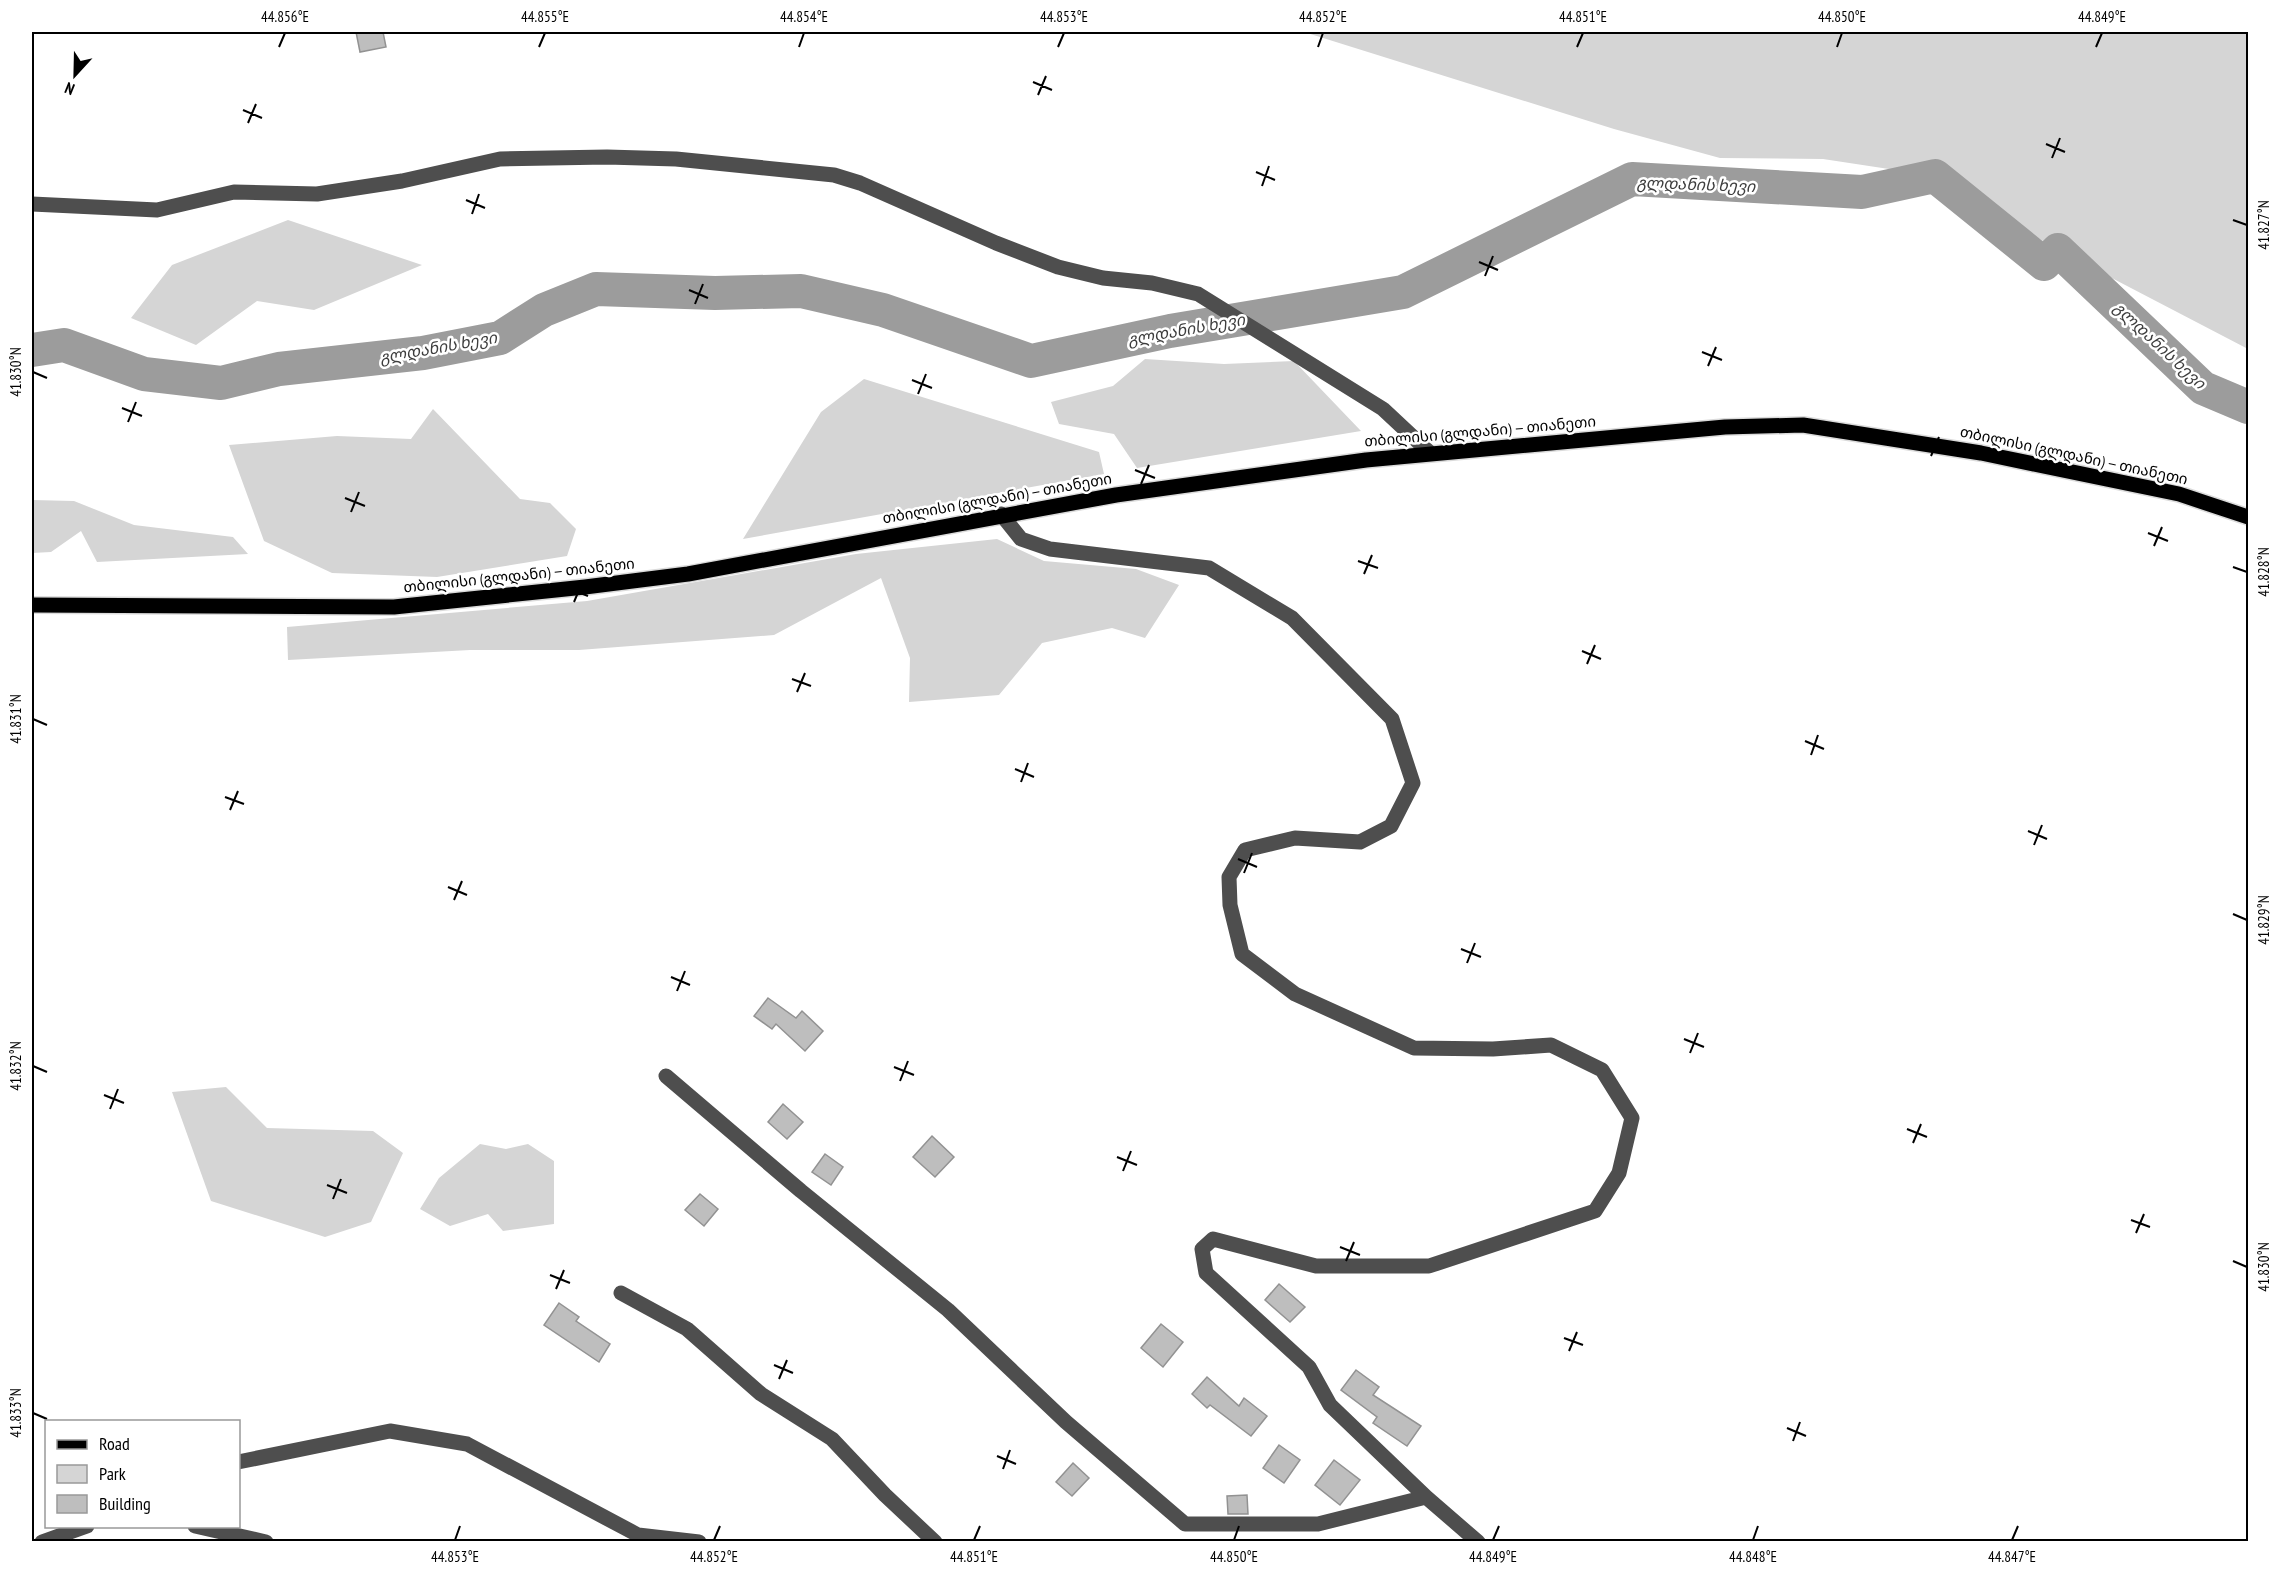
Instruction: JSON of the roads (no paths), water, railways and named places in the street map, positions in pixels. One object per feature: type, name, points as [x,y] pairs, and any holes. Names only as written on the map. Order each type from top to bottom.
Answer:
[{"type":"main road","name":"თბილისი (გლდანი) — თიანეთი","points":[[32,605],[394,607],[688,574],[1001,514],[1139,492],[1429,452],[1725,428],[1803,425],[1981,453],[2179,494],[2248,517]]},
{"type":"street","points":[[32,204],[157,210],[234,192],[271,194],[328,192],[402,181],[500,159],[608,157],[676,159],[834,175],[860,183],[996,243],[1058,267],[1103,278],[1152,283],[1198,294],[1383,409],[1429,452]]},
{"type":"street","points":[[1001,514],[1021,539],[1050,549],[1209,568],[1292,618],[1392,719],[1413,783],[1391,826],[1360,842],[1295,838],[1245,849],[1229,877],[1230,905],[1242,954],[1295,994],[1414,1048],[1492,1049],[1551,1045],[1602,1070],[1632,1118],[1619,1173],[1595,1211],[1429,1266],[1316,1266],[1213,1239],[1202,1249],[1206,1273],[1309,1367],[1330,1405],[1426,1497],[1478,1542]]},
{"type":"street","points":[[666,1076],[801,1191],[948,1310],[1066,1422],[1185,1524],[1318,1524],[1426,1497]]},
{"type":"street","points":[[621,1293],[687,1329],[761,1394],[832,1439],[885,1496],[935,1542]]},
{"type":"street","points":[[240,1462],[390,1431],[456,1442],[467,1444],[638,1535],[663,1540],[699,1542]]},
{"type":"street","points":[[42,1542],[84,1528]]},
{"type":"street","points":[[200,1528],[266,1542]]},
{"type":"waterway","name":"გლდანის ხევი","points":[[32,350],[64,345],[144,374],[221,383],[279,369],[423,353],[500,338],[544,310],[596,289],[715,293],[801,291],[883,310],[1031,361],[1170,331],[1403,292],[1632,179],[1862,192],[1935,176],[2044,264],[2058,250],[2203,388],[2248,407]]}]
